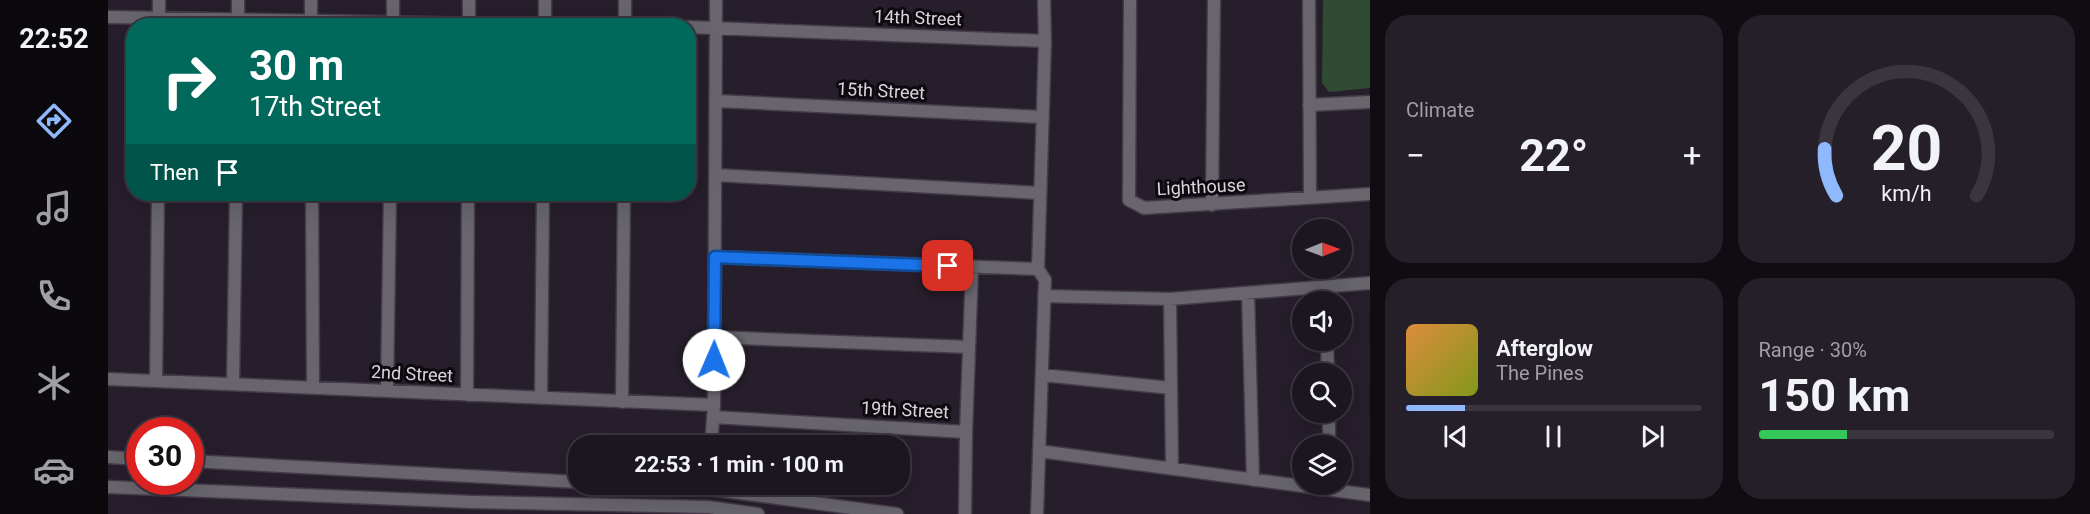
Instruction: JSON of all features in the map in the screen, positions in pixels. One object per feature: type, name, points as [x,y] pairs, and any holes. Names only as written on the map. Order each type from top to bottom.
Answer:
[{"type":"street","points":[[159,0],[159,18]]},
{"type":"street","points":[[238,0],[238,18]]},
{"type":"street","points":[[311,0],[311,18]]},
{"type":"street","points":[[393,0],[393,18]]},
{"type":"street","points":[[469,0],[469,18]]},
{"type":"street","points":[[545,0],[545,18]]},
{"type":"street","points":[[625,0],[626,18]]},
{"type":"street","points":[[712,435],[717,101],[716,0]]},
{"type":"street","points":[[1037,514],[1045,280],[1038,269],[1046,41],[1044,0]]},
{"type":"street","name":"Lighthouse","points":[[1130,0],[1129,200],[1144,208],[1370,194]]},
{"type":"street","points":[[1212,205],[1214,0]]},
{"type":"street","points":[[1309,0],[1310,198]]},
{"type":"street","points":[[108,18],[126,19]]},
{"type":"street","name":"14th Street","points":[[696,27],[1046,41]]},
{"type":"street","name":"15th Street","points":[[717,101],[1043,117]]},
{"type":"street","points":[[1309,105],[1370,102]]},
{"type":"street","points":[[716,175],[1040,193]]},
{"type":"street","points":[[156,381],[158,201]]},
{"type":"street","points":[[233,384],[236,201]]},
{"type":"street","points":[[312,201],[313,388]]},
{"type":"street","points":[[387,391],[390,201]]},
{"type":"street","points":[[466,395],[468,201]]},
{"type":"street","points":[[541,398],[543,201]]},
{"type":"street","points":[[622,402],[624,201]]},
{"type":"street","points":[[715,257],[1038,269]]},
{"type":"street","name":"19th Street","points":[[713,411],[966,432],[972,267]]},
{"type":"street","points":[[1044,296],[1170,299],[1370,283]]},
{"type":"street","points":[[1326,286],[1326,291]]},
{"type":"street","points":[[1248,293],[1253,480]]},
{"type":"street","points":[[1170,299],[1172,468]]},
{"type":"street","points":[[714,337],[969,347]]},
{"type":"street","points":[[1042,375],[1171,388]]},
{"type":"street","name":"2nd Street","points":[[108,379],[622,402],[713,411]]},
{"type":"street","points":[[965,514],[966,432]]},
{"type":"street","points":[[1039,451],[1292,484]]},
{"type":"street","points":[[108,457],[126,458]]},
{"type":"street","points":[[204,462],[568,481]]},
{"type":"street","points":[[108,487],[708,510],[758,514]]},
{"type":"street","points":[[1352,492],[1370,495]]},
{"type":"street","points":[[708,510],[709,495]]},
{"type":"street","points":[[765,495],[897,514]]},
{"type":"green space","points":[[1323,0],[1370,0],[1370,88],[1329,92],[1322,83]]},
{"type":"route","points":[[714,360],[715,257],[948,266]]}]
